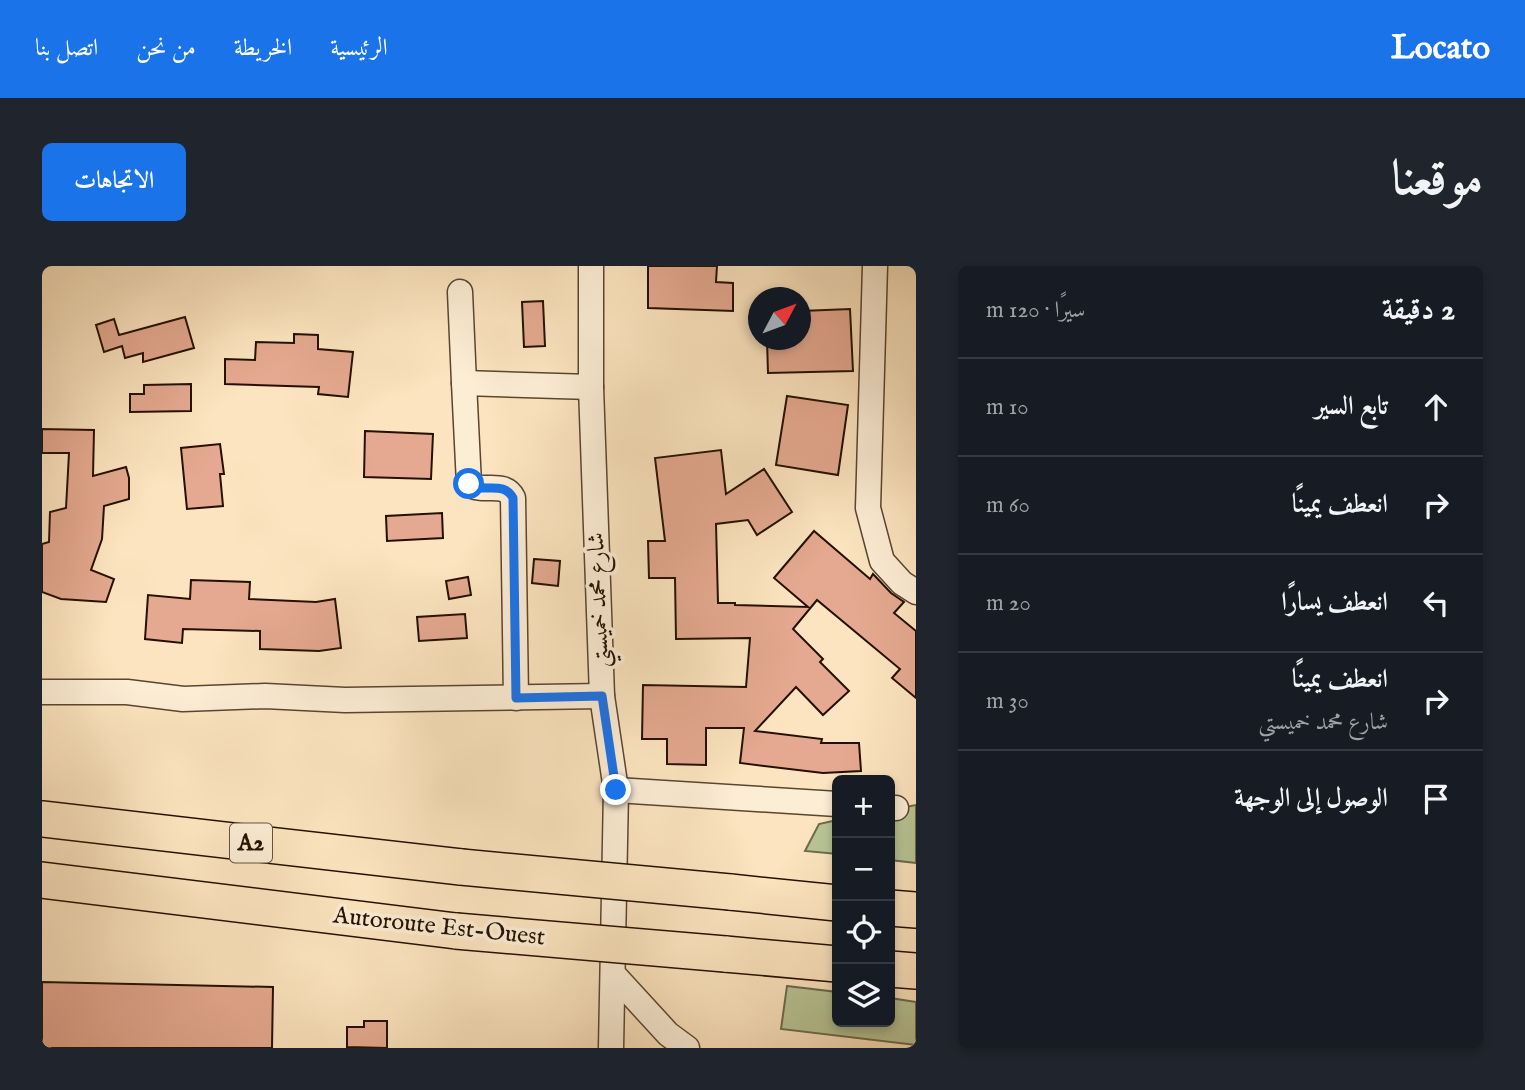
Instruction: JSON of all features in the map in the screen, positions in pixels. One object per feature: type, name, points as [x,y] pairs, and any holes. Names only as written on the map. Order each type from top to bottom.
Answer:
[{"type":"highway","name":"A2","points":[[42,819],[461,867],[832,902]]},
{"type":"highway","name":"Autoroute Est-Ouest","points":[[42,880],[456,931],[832,964]]},
{"type":"highway","points":[[895,908],[916,910]]},
{"type":"highway","points":[[895,969],[916,971]]},
{"type":"street","name":"شارع محمد خميستي","points":[[591,266],[591,387],[602,696],[616,790],[611,1048]]},
{"type":"street","points":[[875,266],[869,508],[882,561],[902,583],[916,592]]},
{"type":"street","points":[[460,292],[469,484],[475,488],[504,488],[513,498],[516,698]]},
{"type":"street","points":[[464,383],[591,387]]},
{"type":"street","points":[[42,692],[127,692],[183,699],[265,696],[345,700],[602,696]]},
{"type":"street","points":[[616,790],[832,804]]},
{"type":"street","points":[[614,975],[668,1034],[687,1048]]},
{"type":"green space","points":[[916,805],[916,863],[895,861],[895,809]]},
{"type":"green space","points":[[832,821],[832,854],[805,851],[819,824]]},
{"type":"green space","points":[[787,986],[832,991],[832,1027],[895,1027],[895,999],[916,1002],[916,1045],[781,1029]]},
{"type":"building","points":[[648,266],[717,266],[716,282],[733,283],[733,311],[648,308]]},
{"type":"building","points":[[543,301],[545,346],[524,347],[522,302]]},
{"type":"building","points":[[850,309],[853,371],[768,373],[767,350],[811,350],[811,311]]},
{"type":"building","points":[[185,317],[194,348],[143,362],[143,353],[125,358],[122,346],[104,352],[96,325],[114,319],[119,335]]},
{"type":"building","points":[[294,334],[318,335],[318,349],[353,352],[348,397],[318,394],[319,387],[225,384],[225,359],[255,360],[256,342],[294,343]]},
{"type":"building","points":[[191,384],[191,411],[130,412],[130,394],[144,394],[144,385]]},
{"type":"building","points":[[787,396],[848,405],[838,475],[776,465]]},
{"type":"building","points":[[42,429],[94,430],[93,476],[126,467],[129,499],[104,506],[102,539],[91,570],[114,579],[106,602],[61,599],[42,592],[42,544],[49,542],[50,512],[66,508],[69,453],[42,453]]},
{"type":"building","points":[[365,431],[433,434],[431,479],[364,477]]},
{"type":"building","points":[[220,444],[224,474],[220,474],[223,506],[187,509],[181,448]]},
{"type":"building","points":[[721,450],[726,494],[764,469],[792,512],[757,535],[748,520],[716,524],[718,603],[808,607],[774,578],[814,531],[870,579],[873,574],[904,602],[894,613],[916,631],[916,698],[892,678],[900,669],[817,600],[793,629],[823,659],[820,662],[849,691],[823,715],[796,687],[755,731],[822,739],[821,743],[859,743],[861,771],[823,773],[740,763],[744,728],[706,728],[706,765],[667,764],[667,739],[642,739],[643,685],[746,687],[750,638],[676,639],[675,578],[649,578],[648,541],[665,541],[655,458]]},
{"type":"building","points":[[442,513],[443,538],[387,541],[386,516]]},
{"type":"building","points":[[534,559],[560,561],[558,586],[532,583]]},
{"type":"building","points":[[468,577],[471,595],[449,599],[446,581]]},
{"type":"building","points":[[191,580],[250,582],[249,599],[316,602],[335,599],[341,648],[319,651],[260,649],[260,631],[183,629],[182,643],[145,639],[148,595],[190,599]]},
{"type":"building","points":[[465,614],[467,638],[419,641],[417,617]]},
{"type":"building","points":[[42,982],[273,987],[272,1048],[42,1048]]},
{"type":"building","points":[[364,1021],[387,1021],[387,1048],[347,1047],[347,1027],[364,1027]]},
{"type":"route","points":[[469,484],[475,488],[504,488],[513,498],[516,698],[602,696],[616,790]]}]
